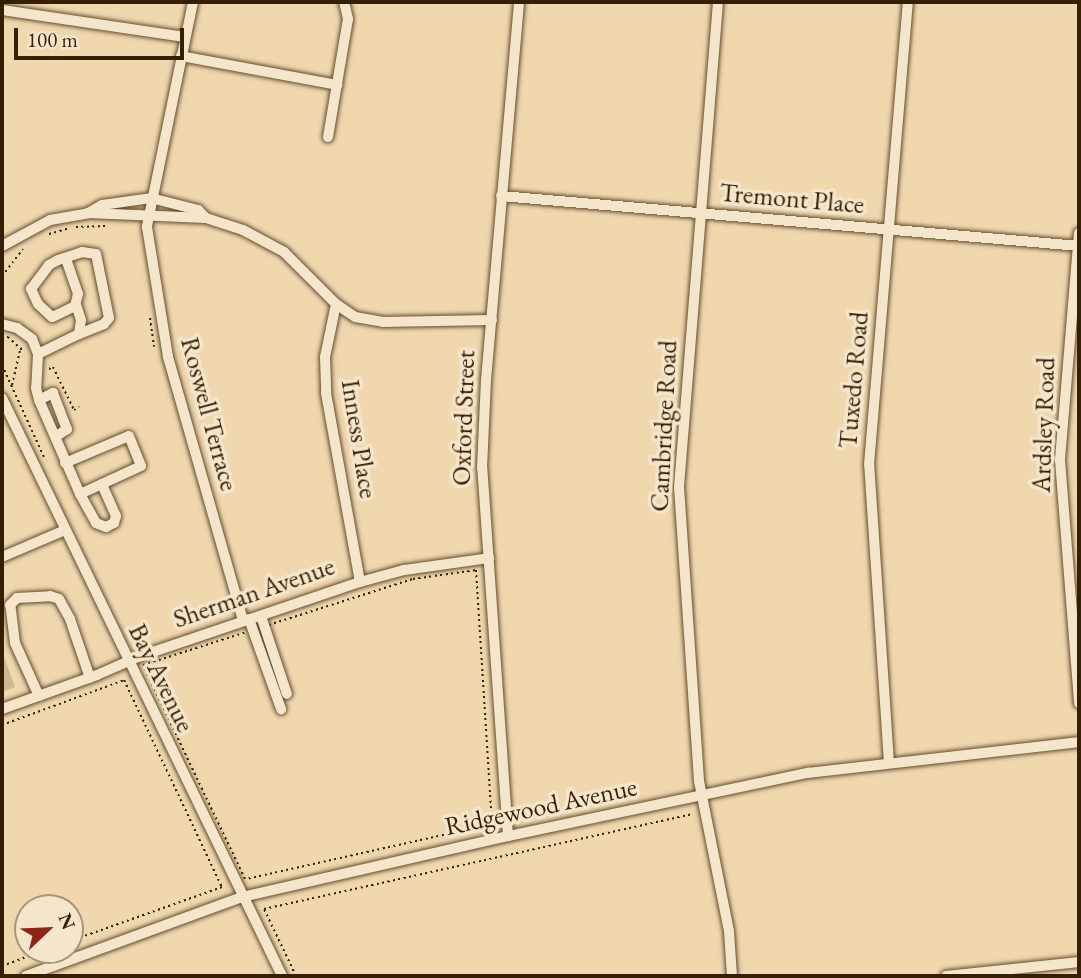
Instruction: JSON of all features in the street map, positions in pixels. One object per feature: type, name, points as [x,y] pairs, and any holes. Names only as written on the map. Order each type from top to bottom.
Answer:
[{"type":"street","name":"Roswell Terrace","points":[[193,2],[151,198],[148,232],[168,357],[254,622]]},
{"type":"street","points":[[328,137],[348,19],[344,2]]},
{"type":"street","name":"Oxford Street","points":[[508,836],[482,468],[501,196],[519,2]]},
{"type":"street","name":"Cambridge Road","points":[[718,2],[679,487],[702,796],[729,930],[732,976]]},
{"type":"street","name":"Tuxedo Road","points":[[889,763],[869,466],[908,2]]},
{"type":"street","points":[[2,10],[185,37]]},
{"type":"street","points":[[181,57],[337,85]]},
{"type":"street","name":"Tremont Place","points":[[501,196],[1079,246]]},
{"type":"street","points":[[2,246],[50,220],[88,213],[102,205],[151,198],[198,210],[206,218]]},
{"type":"street","points":[[88,213],[104,216],[206,218],[243,230],[284,252],[336,304],[368,321],[492,320]]},
{"type":"street","name":"Ardsley Road","points":[[1079,233],[1060,460],[1079,703]]},
{"type":"street","points":[[38,354],[104,324],[108,318],[101,269],[96,254],[91,251],[49,265],[31,289],[38,304],[52,317],[76,304]]},
{"type":"street","points":[[66,259],[78,294],[76,304],[81,320],[79,334]]},
{"type":"street","name":"Inness Place","points":[[336,304],[325,357],[326,393],[360,582]]},
{"type":"street","points":[[2,324],[17,328],[32,339],[38,354],[36,388],[39,400],[80,494],[96,523],[106,527],[114,523],[116,516],[102,484]]},
{"type":"street","name":"Bay Avenue","points":[[2,398],[282,976]]},
{"type":"street","points":[[65,463],[129,436],[141,466],[80,494]]},
{"type":"street","points":[[2,557],[65,530]]},
{"type":"street","points":[[1066,535],[1079,534]]},
{"type":"street","name":"Sherman Avenue","points":[[2,709],[128,662],[254,622],[360,582],[404,570],[489,558]]},
{"type":"street","points":[[39,696],[15,643],[10,605],[17,598],[50,596],[59,599],[70,619],[90,678]]},
{"type":"street","points":[[254,622],[287,694]]},
{"type":"street","points":[[254,622],[281,709]]},
{"type":"street","name":"Ridgewood Avenue","points":[[26,976],[242,897],[508,836],[808,773],[1079,742]]},
{"type":"street","points":[[946,976],[1079,962]]},
{"type":"path","points":[[48,234],[73,228],[110,225]]},
{"type":"path","points":[[2,276],[23,247]]},
{"type":"path","points":[[148,307],[156,356]]},
{"type":"path","points":[[2,338],[8,337],[26,353]]},
{"type":"path","points":[[11,386],[20,347]]},
{"type":"path","points":[[2,365],[44,457]]},
{"type":"path","points":[[476,570],[492,824],[244,879],[143,665],[254,622],[413,579],[476,570]]},
{"type":"path","points":[[2,724],[124,680],[222,887],[84,936]]},
{"type":"path","points":[[296,976],[264,909],[694,814]]},
{"type":"shaded area","points":[[2,652],[15,687],[2,692]]}]
